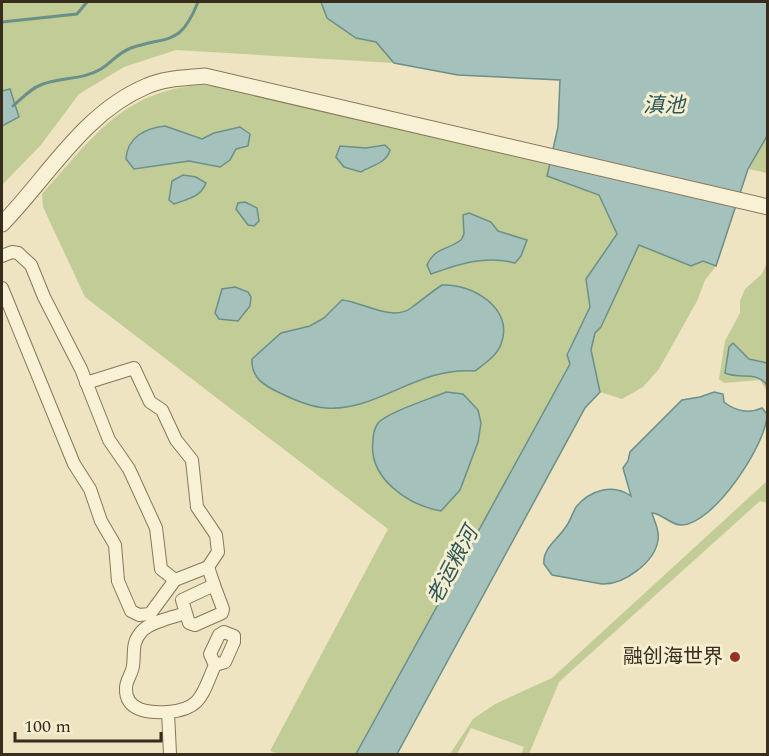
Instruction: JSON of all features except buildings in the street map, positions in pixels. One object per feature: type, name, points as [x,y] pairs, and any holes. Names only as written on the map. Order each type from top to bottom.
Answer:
[{"type":"street","points":[[2,224],[99,115],[118,100],[148,85],[175,78],[205,76],[768,207]]},
{"type":"street","points":[[2,256],[12,252],[18,253],[31,265],[86,383],[109,440],[129,469],[156,528],[161,569],[175,580]]},
{"type":"street","points":[[2,288],[74,464],[90,489],[101,521],[115,545],[118,581],[130,611],[139,615],[150,614],[175,580],[208,567],[216,557],[219,546],[212,529],[196,507],[192,460],[176,440],[166,416],[150,402],[134,368],[86,383]]},
{"type":"street","points":[[208,567],[223,609],[222,613],[195,625],[189,623],[181,603],[184,598],[214,585]]},
{"type":"street","points":[[185,613],[143,631],[133,647],[133,668],[126,688],[128,699],[137,709],[150,713],[194,707],[215,666]]},
{"type":"street","points":[[168,712],[170,754]]},
{"type":"green space","points":[[2,2],[321,2],[356,38],[376,42],[394,63],[176,50],[124,67],[79,94],[40,146],[2,185]]},
{"type":"green space","points":[[203,85],[240,88],[549,162],[547,176],[599,194],[617,234],[586,279],[590,307],[570,364],[356,754],[279,754],[270,751],[388,529],[85,297],[43,207],[42,194],[77,154],[111,121],[130,107],[151,96],[175,89]]},
{"type":"green space","points":[[767,136],[767,173],[748,169]]},
{"type":"green space","points":[[639,245],[691,266],[703,261],[716,266],[705,280],[697,301],[659,369],[643,387],[622,399],[600,392],[591,350],[595,333],[602,327]]},
{"type":"green space","points":[[767,263],[767,363],[755,362],[740,351],[731,375],[757,376],[767,384],[767,391],[760,380],[724,383],[719,379],[725,341],[740,313],[740,301],[745,289],[762,274]]},
{"type":"green space","points":[[767,481],[767,503],[760,501],[559,682],[529,754],[521,754],[524,747],[471,728],[457,754],[450,754],[473,719],[495,704],[552,678]]},
{"type":"water","name":"滇池","points":[[321,2],[767,2],[767,136],[748,169],[716,266],[703,261],[691,266],[639,245],[601,327],[595,333],[591,350],[600,392],[585,408],[397,754],[356,754],[570,364],[567,355],[590,307],[586,279],[617,234],[599,195],[547,176],[558,127],[560,80],[458,75],[394,63],[376,42],[356,38],[327,18]]},
{"type":"water","points":[[10,89],[19,117],[2,126],[2,91]]},
{"type":"water","points":[[165,126],[202,139],[214,133],[240,127],[250,134],[248,146],[236,149],[230,160],[220,167],[189,161],[134,169],[126,159],[127,151],[134,139],[151,129]]},
{"type":"water","points":[[385,145],[390,150],[388,155],[378,164],[361,172],[344,167],[336,157],[340,146],[366,148]]},
{"type":"water","points":[[183,175],[196,177],[206,183],[197,195],[174,204],[169,200],[172,181]]},
{"type":"water","points":[[245,202],[257,208],[259,221],[254,226],[248,225],[236,209],[238,203]]},
{"type":"water","points":[[469,213],[491,222],[498,231],[527,240],[521,256],[515,263],[483,260],[431,274],[427,265],[430,259],[461,240],[464,234],[463,215]]},
{"type":"water","points":[[442,285],[466,288],[478,294],[496,309],[502,320],[504,331],[497,352],[475,371],[454,371],[435,375],[363,403],[326,408],[301,402],[273,389],[256,376],[252,359],[281,333],[310,326],[324,318],[342,300],[386,312],[403,312]]},
{"type":"water","points":[[235,287],[248,292],[251,297],[250,306],[238,321],[219,319],[215,313],[222,289]]},
{"type":"water","points":[[733,343],[749,359],[767,363],[767,385],[753,376],[725,373],[729,347]]},
{"type":"water","points":[[446,392],[463,394],[478,410],[481,423],[478,442],[460,490],[441,511],[416,503],[393,488],[377,467],[373,454],[373,438],[378,423],[383,419]]},
{"type":"water","points":[[714,392],[723,394],[724,402],[733,408],[747,411],[762,408],[767,414],[765,427],[749,462],[723,498],[694,522],[681,525],[652,513],[658,533],[656,548],[645,564],[620,581],[602,584],[552,575],[544,564],[545,554],[567,526],[576,507],[588,496],[602,490],[617,490],[631,496],[623,468],[630,452],[682,400]]},
{"type":"waterway","points":[[2,22],[77,14],[87,2]]},
{"type":"waterway","points":[[13,106],[39,86],[94,73],[127,50],[172,37],[185,26],[198,2]]},
{"type":"place","name":"融创海世界","points":[[735,657]]},
{"type":"water label","name":"老运粮河","points":[[453,566]]}]
